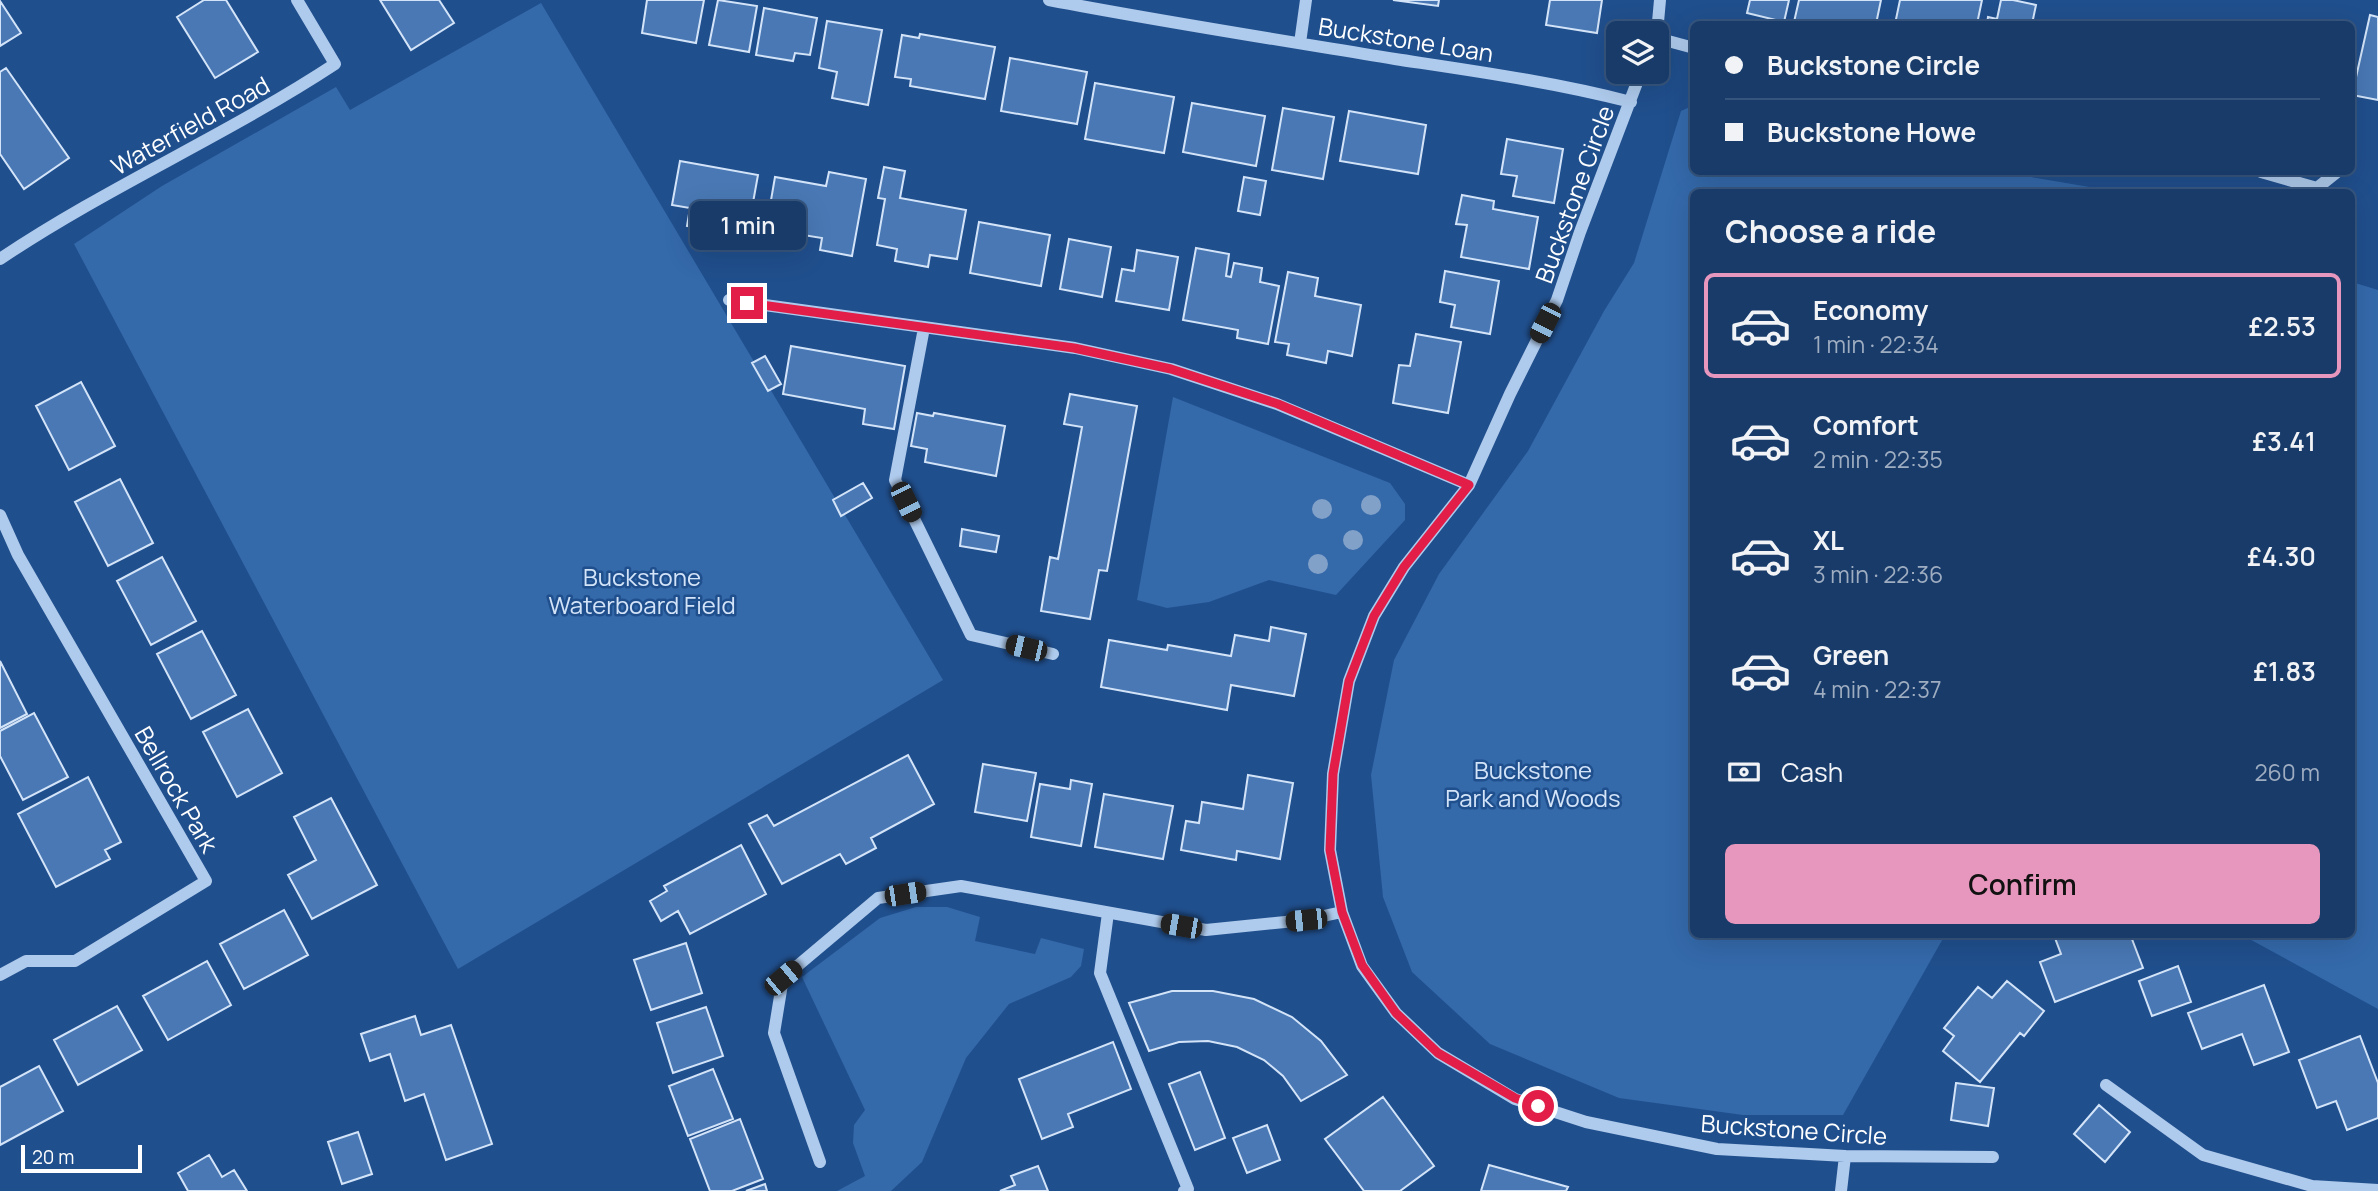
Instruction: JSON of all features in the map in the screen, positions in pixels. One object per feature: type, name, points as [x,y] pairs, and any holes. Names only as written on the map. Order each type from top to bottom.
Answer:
[{"type":"street","name":"Waterfield Road","points":[[0,259],[160,164],[291,93],[335,64],[297,0]]},
{"type":"street","name":"Buckstone Loan","points":[[1049,0],[1534,81],[1631,102]]},
{"type":"street","points":[[1300,43],[1306,0]]},
{"type":"street","points":[[1658,21],[1660,0]]},
{"type":"street","points":[[1669,40],[1690,47]]},
{"type":"street","name":"Buckstone Circle","points":[[1637,84],[1557,300],[1469,485],[1404,567],[1374,616],[1349,681],[1333,774],[1330,850],[1342,912],[1362,965],[1396,1013],[1438,1053],[1515,1098],[1586,1122],[1717,1149],[1845,1156],[1993,1157]]},
{"type":"street","points":[[2270,175],[2315,189]]},
{"type":"street","points":[[2319,189],[2334,175]]},
{"type":"street","points":[[729,300],[1074,348],[1171,369],[1278,404],[1469,485]]},
{"type":"street","points":[[924,328],[895,480],[971,635],[1053,654]]},
{"type":"street","name":"Bellrock Park","points":[[0,515],[18,555],[206,881],[75,961],[26,961],[0,975]]},
{"type":"street","points":[[820,1162],[774,1033],[783,978],[878,898],[961,886],[1206,930],[1306,920],[1342,912]]},
{"type":"street","points":[[1108,913],[1100,973],[1188,1189],[1184,1191]]},
{"type":"street","points":[[2106,1085],[2203,1156],[2312,1186],[2378,1190]]},
{"type":"street","points":[[1841,1191],[1845,1156]]},
{"type":"green space","name":"Buckstone Waterboard Field","points":[[541,3],[943,680],[458,969],[74,244],[162,186],[336,87],[350,110]]},
{"type":"green space","name":"Buckstone Park and Woods","points":[[1690,107],[1690,175],[2020,175],[2101,189],[1690,189],[1690,938],[1943,938],[1843,1115],[1743,1115],[1619,1098],[1490,1044],[1412,972],[1383,897],[1371,775],[1394,660],[1439,574],[1528,451],[1604,311],[1634,263],[1681,111]]},
{"type":"green space","points":[[2355,283],[2378,290],[2378,1009],[2248,938],[2355,938]]},
{"type":"green space","points":[[1173,397],[1390,483],[1405,504],[1405,520],[1336,595],[1269,580],[1209,602],[1167,608],[1137,600]]},
{"type":"green space","points":[[916,907],[947,907],[980,917],[975,941],[1035,954],[1041,938],[1084,949],[1081,966],[1071,977],[1009,1004],[966,1058],[922,1162],[891,1191],[837,1191],[865,1176],[853,1143],[854,1125],[865,1110],[802,977],[880,918]]},
{"type":"building","points":[[204,0],[226,0],[258,52],[215,78],[177,17]]},
{"type":"building","points":[[380,0],[439,0],[454,23],[411,50]]},
{"type":"building","points":[[647,0],[704,0],[696,43],[642,33]]},
{"type":"building","points":[[718,0],[757,6],[749,52],[709,45]]},
{"type":"building","points":[[1393,0],[1439,0],[1438,6]]},
{"type":"building","points":[[1550,0],[1602,0],[1597,33],[1546,25]]},
{"type":"building","points":[[1750,0],[1789,0],[1784,21],[1747,13]]},
{"type":"building","points":[[1799,0],[1881,0],[1877,21],[1794,21]]},
{"type":"building","points":[[1900,0],[1982,0],[1978,21],[1896,21]]},
{"type":"building","points":[[2001,0],[2036,5],[2033,21],[1987,21],[1988,17],[1997,19]]},
{"type":"building","points":[[0,1],[21,33],[0,46]]},
{"type":"building","points":[[764,8],[817,18],[810,55],[795,53],[793,61],[756,55]]},
{"type":"building","points":[[2370,15],[2378,17],[2378,100],[2355,96],[2355,82]]},
{"type":"building","points":[[827,21],[882,30],[868,105],[832,98],[837,72],[819,68]]},
{"type":"building","points":[[920,34],[995,47],[985,99],[910,86],[911,79],[895,77],[902,35],[919,38]]},
{"type":"building","points":[[1010,58],[1087,72],[1077,124],[1001,111]]},
{"type":"building","points":[[6,68],[69,158],[24,189],[0,154],[0,72]]},
{"type":"building","points":[[1095,83],[1174,97],[1164,153],[1085,139]]},
{"type":"building","points":[[1192,103],[1265,116],[1256,166],[1183,152]]},
{"type":"building","points":[[1283,108],[1334,117],[1323,179],[1272,170]]},
{"type":"building","points":[[1349,111],[1426,125],[1418,174],[1340,161]]},
{"type":"building","points":[[1507,139],[1563,149],[1554,203],[1513,196],[1517,176],[1501,174]]},
{"type":"building","points":[[680,161],[758,175],[750,219],[727,215],[724,233],[687,226],[690,208],[672,205]]},
{"type":"building","points":[[884,167],[905,171],[900,198],[966,210],[957,259],[930,255],[928,267],[895,261],[897,249],[877,245],[885,199],[878,198]]},
{"type":"building","points":[[829,172],[866,179],[852,256],[820,250],[822,238],[766,229],[775,177],[826,186]]},
{"type":"building","points":[[1244,177],[1266,181],[1260,215],[1238,211]]},
{"type":"building","points":[[1462,195],[1494,201],[1493,209],[1538,217],[1529,269],[1461,257],[1467,225],[1456,224]]},
{"type":"building","points":[[979,222],[1050,235],[1041,286],[970,273]]},
{"type":"building","points":[[1069,239],[1111,247],[1102,297],[1060,289]]},
{"type":"building","points":[[1196,248],[1229,254],[1226,276],[1231,277],[1234,263],[1262,268],[1260,282],[1279,286],[1268,344],[1237,338],[1238,330],[1183,320]]},
{"type":"building","points":[[1137,250],[1178,257],[1169,310],[1116,301],[1122,269],[1134,271]]},
{"type":"building","points":[[1445,271],[1499,281],[1490,334],[1451,327],[1455,305],[1440,302]]},
{"type":"building","points":[[1288,272],[1318,278],[1315,296],[1361,305],[1352,356],[1328,351],[1326,363],[1287,355],[1289,344],[1275,342]]},
{"type":"building","points":[[1416,334],[1461,342],[1448,413],[1393,403],[1399,365],[1410,366]]},
{"type":"building","points":[[791,346],[905,366],[894,429],[863,424],[865,409],[783,394]]},
{"type":"building","points":[[765,356],[781,384],[768,391],[752,363]]},
{"type":"building","points":[[81,382],[115,446],[69,470],[36,406]]},
{"type":"building","points":[[1070,394],[1137,406],[1107,571],[1099,570],[1090,619],[1041,611],[1050,557],[1058,559],[1082,427],[1064,424]]},
{"type":"building","points":[[917,413],[933,416],[934,413],[1005,426],[996,476],[925,462],[927,449],[911,446]]},
{"type":"building","points":[[120,479],[153,543],[108,566],[75,502]]},
{"type":"building","points":[[863,483],[872,498],[841,516],[833,500]]},
{"type":"building","points":[[962,529],[999,536],[996,552],[960,546]]},
{"type":"building","points":[[162,557],[196,621],[151,645],[117,581]]},
{"type":"building","points":[[1271,627],[1306,634],[1294,696],[1231,685],[1227,710],[1101,687],[1109,640],[1167,650],[1168,645],[1231,656],[1235,635],[1269,641]]},
{"type":"building","points":[[202,631],[236,695],[191,719],[157,654]]},
{"type":"building","points":[[0,661],[27,714],[0,728]]},
{"type":"building","points":[[248,709],[282,773],[237,797],[203,732]]},
{"type":"building","points":[[34,713],[68,777],[23,800],[0,756],[0,731]]},
{"type":"building","points":[[908,755],[934,804],[871,838],[876,848],[846,864],[840,854],[782,884],[749,824],[767,815],[774,826]]},
{"type":"building","points":[[983,764],[1036,773],[1027,821],[975,812]]},
{"type":"building","points":[[1248,775],[1293,783],[1280,859],[1237,851],[1236,860],[1181,850],[1186,821],[1199,823],[1202,802],[1243,809]]},
{"type":"building","points":[[88,777],[121,842],[105,850],[110,859],[56,887],[18,814]]},
{"type":"building","points":[[1071,780],[1092,784],[1081,846],[1031,837],[1040,784],[1070,789]]},
{"type":"building","points":[[1104,794],[1173,806],[1163,859],[1095,847]]},
{"type":"building","points":[[331,798],[377,885],[312,919],[288,875],[316,860],[294,817]]},
{"type":"building","points":[[741,845],[766,894],[690,934],[678,911],[661,921],[650,901],[667,891],[664,886]]},
{"type":"building","points":[[284,910],[308,955],[244,989],[220,944]]},
{"type":"building","points":[[2055,938],[2132,938],[2143,968],[2055,1002],[2040,962],[2061,954]]},
{"type":"building","points":[[686,943],[702,993],[651,1010],[634,960]]},
{"type":"building","points":[[207,961],[231,1005],[168,1040],[143,996]]},
{"type":"building","points":[[2178,966],[2191,1002],[2152,1016],[2139,981]]},
{"type":"building","points":[[2007,981],[2044,1011],[2024,1036],[2020,1033],[1980,1082],[1943,1051],[1954,1036],[1944,1028],[1978,987],[1992,998]]},
{"type":"building","points":[[2264,985],[2289,1052],[2254,1065],[2242,1034],[2202,1049],[2188,1013]]},
{"type":"building","points":[[1172,991],[1213,991],[1254,999],[1292,1017],[1321,1041],[1347,1075],[1301,1101],[1283,1076],[1264,1060],[1237,1047],[1208,1041],[1179,1042],[1149,1051],[1129,1003]]},
{"type":"building","points":[[117,1006],[142,1050],[78,1085],[54,1040]]},
{"type":"building","points":[[706,1007],[723,1056],[673,1073],[657,1023]]},
{"type":"building","points":[[415,1016],[421,1035],[451,1025],[492,1144],[446,1160],[424,1094],[405,1101],[390,1054],[370,1061],[361,1034]]},
{"type":"building","points":[[2360,1036],[2378,1083],[2378,1118],[2347,1130],[2336,1101],[2317,1108],[2299,1060]]},
{"type":"building","points":[[1113,1042],[1131,1089],[1068,1114],[1073,1127],[1042,1139],[1019,1079]]},
{"type":"building","points":[[39,1066],[63,1111],[0,1145],[0,1087]]},
{"type":"building","points":[[713,1069],[733,1119],[688,1136],[669,1086]]},
{"type":"building","points":[[1200,1072],[1225,1138],[1195,1150],[1169,1084]]},
{"type":"building","points":[[1956,1083],[1994,1088],[1988,1126],[1951,1120]]},
{"type":"building","points":[[1383,1097],[1434,1166],[1400,1191],[1364,1191],[1325,1139]]},
{"type":"building","points":[[2099,1105],[2130,1132],[2105,1162],[2074,1134]]},
{"type":"building","points":[[740,1119],[763,1179],[732,1191],[710,1191],[690,1139]]},
{"type":"building","points":[[1267,1125],[1280,1160],[1247,1173],[1233,1138]]},
{"type":"building","points":[[358,1132],[372,1174],[342,1184],[328,1142]]},
{"type":"building","points":[[209,1155],[222,1177],[234,1170],[247,1191],[188,1191],[178,1173]]},
{"type":"building","points":[[1489,1165],[1568,1187],[1566,1191],[1481,1191]]},
{"type":"building","points":[[1038,1166],[1048,1191],[1000,1191],[1015,1185],[1011,1176]]},
{"type":"building","points":[[765,1184],[767,1191],[746,1191]]},
{"type":"route","points":[[747,303],[1074,348],[1171,369],[1278,404],[1469,485],[1404,567],[1374,616],[1349,681],[1333,774],[1330,850],[1342,912],[1362,965],[1396,1013],[1438,1053],[1515,1098],[1538,1106]]}]
